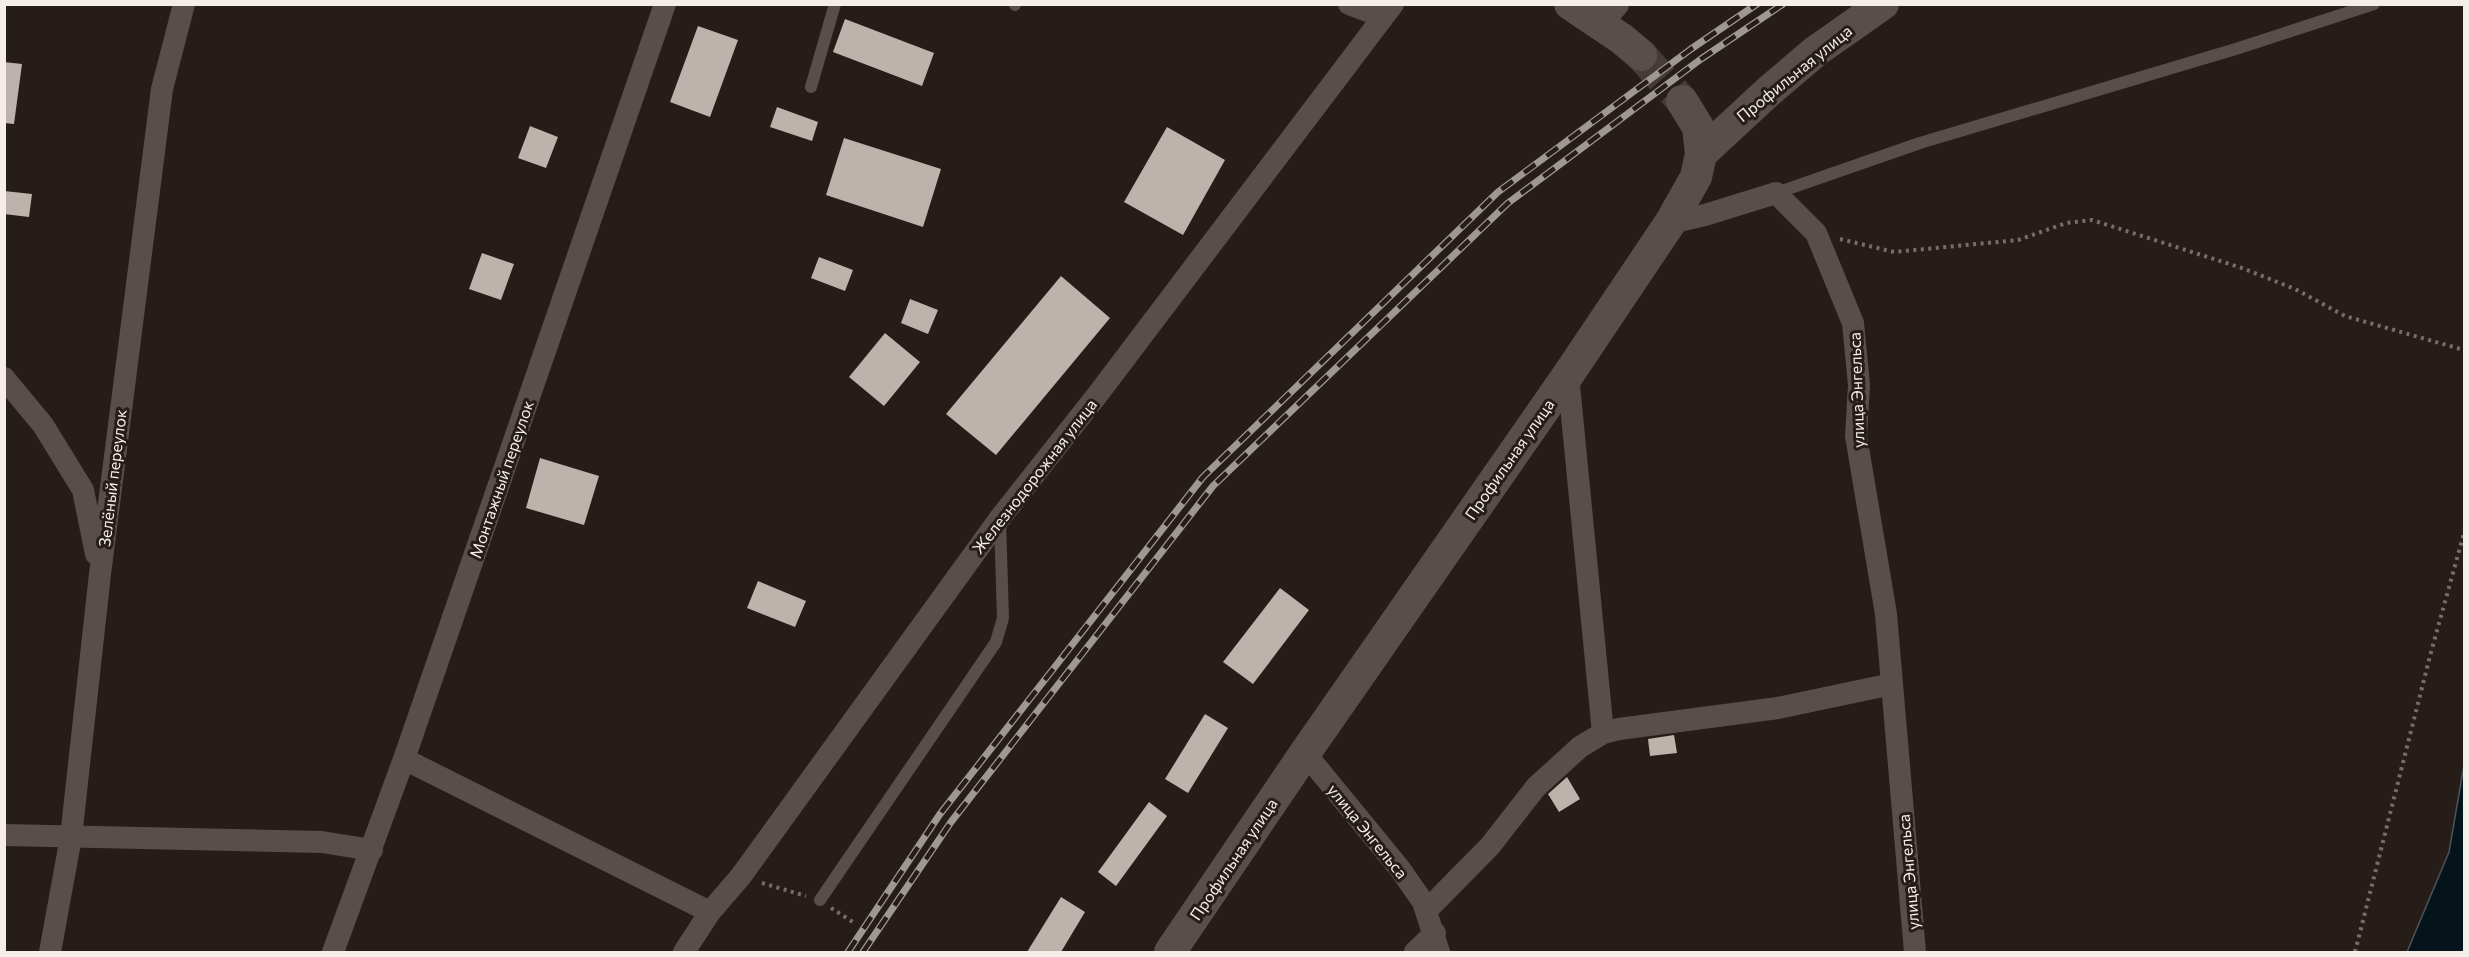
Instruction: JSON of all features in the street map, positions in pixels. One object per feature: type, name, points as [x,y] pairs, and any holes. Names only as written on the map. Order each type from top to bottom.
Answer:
[{"type":"main road","points":[[1570,4],[1606,14],[1622,39],[1641,54]]},
{"type":"main road","name":"Профильная улица","points":[[1170,952],[1305,753],[1568,375],[1670,223],[1696,177],[1701,154],[1768,91],[1816,51],[1883,4]]},
{"type":"main road","points":[[1682,101],[1698,127],[1701,154]]},
{"type":"street","name":"Зелёный переулок","points":[[51,952],[71,837],[100,573],[162,89],[184,4]]},
{"type":"street","name":"Монтажный переулок","points":[[333,952],[404,759],[665,4]]},
{"type":"street","points":[[1349,4],[1388,11]]},
{"type":"street","name":"Железнодорожная улица","points":[[684,952],[710,912],[741,876],[1000,518],[1098,394],[1388,11]]},
{"type":"street","points":[[1670,223],[1705,215],[1776,193]]},
{"type":"street","name":"улица Энгельса","points":[[1776,193],[1815,232],[1853,323],[1859,385],[1856,436],[1886,614],[1915,952]]},
{"type":"street","points":[[1568,375],[1604,733]]},
{"type":"street","points":[[4,378],[43,425],[83,490],[100,573]]},
{"type":"street","points":[[1426,911],[1490,846],[1536,787],[1580,747],[1604,733],[1619,729],[1778,708],[1892,684]]},
{"type":"street","name":"улица Энгельса","points":[[1305,753],[1400,868],[1423,902],[1437,943]]},
{"type":"street","points":[[404,759],[710,912]]},
{"type":"street","points":[[4,835],[322,842],[372,849]]},
{"type":"street","points":[[1414,952],[1437,943]]},
{"type":"lane","points":[[811,87],[836,4]]},
{"type":"lane","points":[[1776,193],[1920,143],[2239,48],[2374,4]]},
{"type":"lane","points":[[820,900],[996,642],[1003,618],[1000,518]]},
{"type":"path","points":[[1815,232],[1894,252],[2019,240],[2066,223],[2092,220],[2242,268],[2295,289],[2345,316],[2464,350]]},
{"type":"path","points":[[2355,952],[2430,656],[2464,533]]},
{"type":"path","points":[[741,876],[820,900],[854,922]]},
{"type":"shaded area","points":[[2464,765],[2464,952],[2407,952],[2449,852]]},
{"type":"building","points":[[845,19],[934,53],[922,86],[833,52]]},
{"type":"building","points":[[698,26],[738,40],[710,117],[670,102]]},
{"type":"building","points":[[4,62],[22,64],[14,124],[4,123]]},
{"type":"building","points":[[777,107],[818,122],[812,141],[770,127]]},
{"type":"building","points":[[530,126],[558,137],[546,168],[518,158]]},
{"type":"building","points":[[1167,127],[1225,160],[1183,235],[1124,202]]},
{"type":"building","points":[[844,138],[941,169],[923,227],[826,195]]},
{"type":"building","points":[[4,191],[32,194],[29,217],[4,214]]},
{"type":"building","points":[[482,253],[514,264],[501,300],[469,289]]},
{"type":"building","points":[[819,257],[853,270],[845,291],[811,278]]},
{"type":"building","points":[[1061,276],[1110,318],[996,455],[946,414]]},
{"type":"building","points":[[910,299],[938,310],[928,334],[901,323]]},
{"type":"building","points":[[885,333],[920,362],[884,406],[849,377]]},
{"type":"building","points":[[540,458],[599,476],[584,525],[526,508]]},
{"type":"building","points":[[758,581],[806,601],[795,627],[747,608]]},
{"type":"building","points":[[1280,588],[1309,610],[1253,684],[1223,662]]},
{"type":"building","points":[[1205,714],[1228,728],[1188,793],[1165,779]]},
{"type":"building","points":[[1674,735],[1677,753],[1650,756],[1648,739]]},
{"type":"building","points":[[1567,777],[1580,799],[1559,812],[1548,794]]},
{"type":"building","points":[[1149,802],[1167,816],[1116,886],[1098,872]]},
{"type":"building","points":[[1061,897],[1085,912],[1061,952],[1027,952]]},
{"type":"tunnel","points":[[1641,55],[1682,101]]},
{"type":"railway","points":[[848,952],[940,814],[1203,477],[1498,192],[1691,49],[1757,4]]},
{"type":"railway","points":[[863,952],[951,822],[1213,486],[1508,203],[1701,59],[1783,4]]}]
